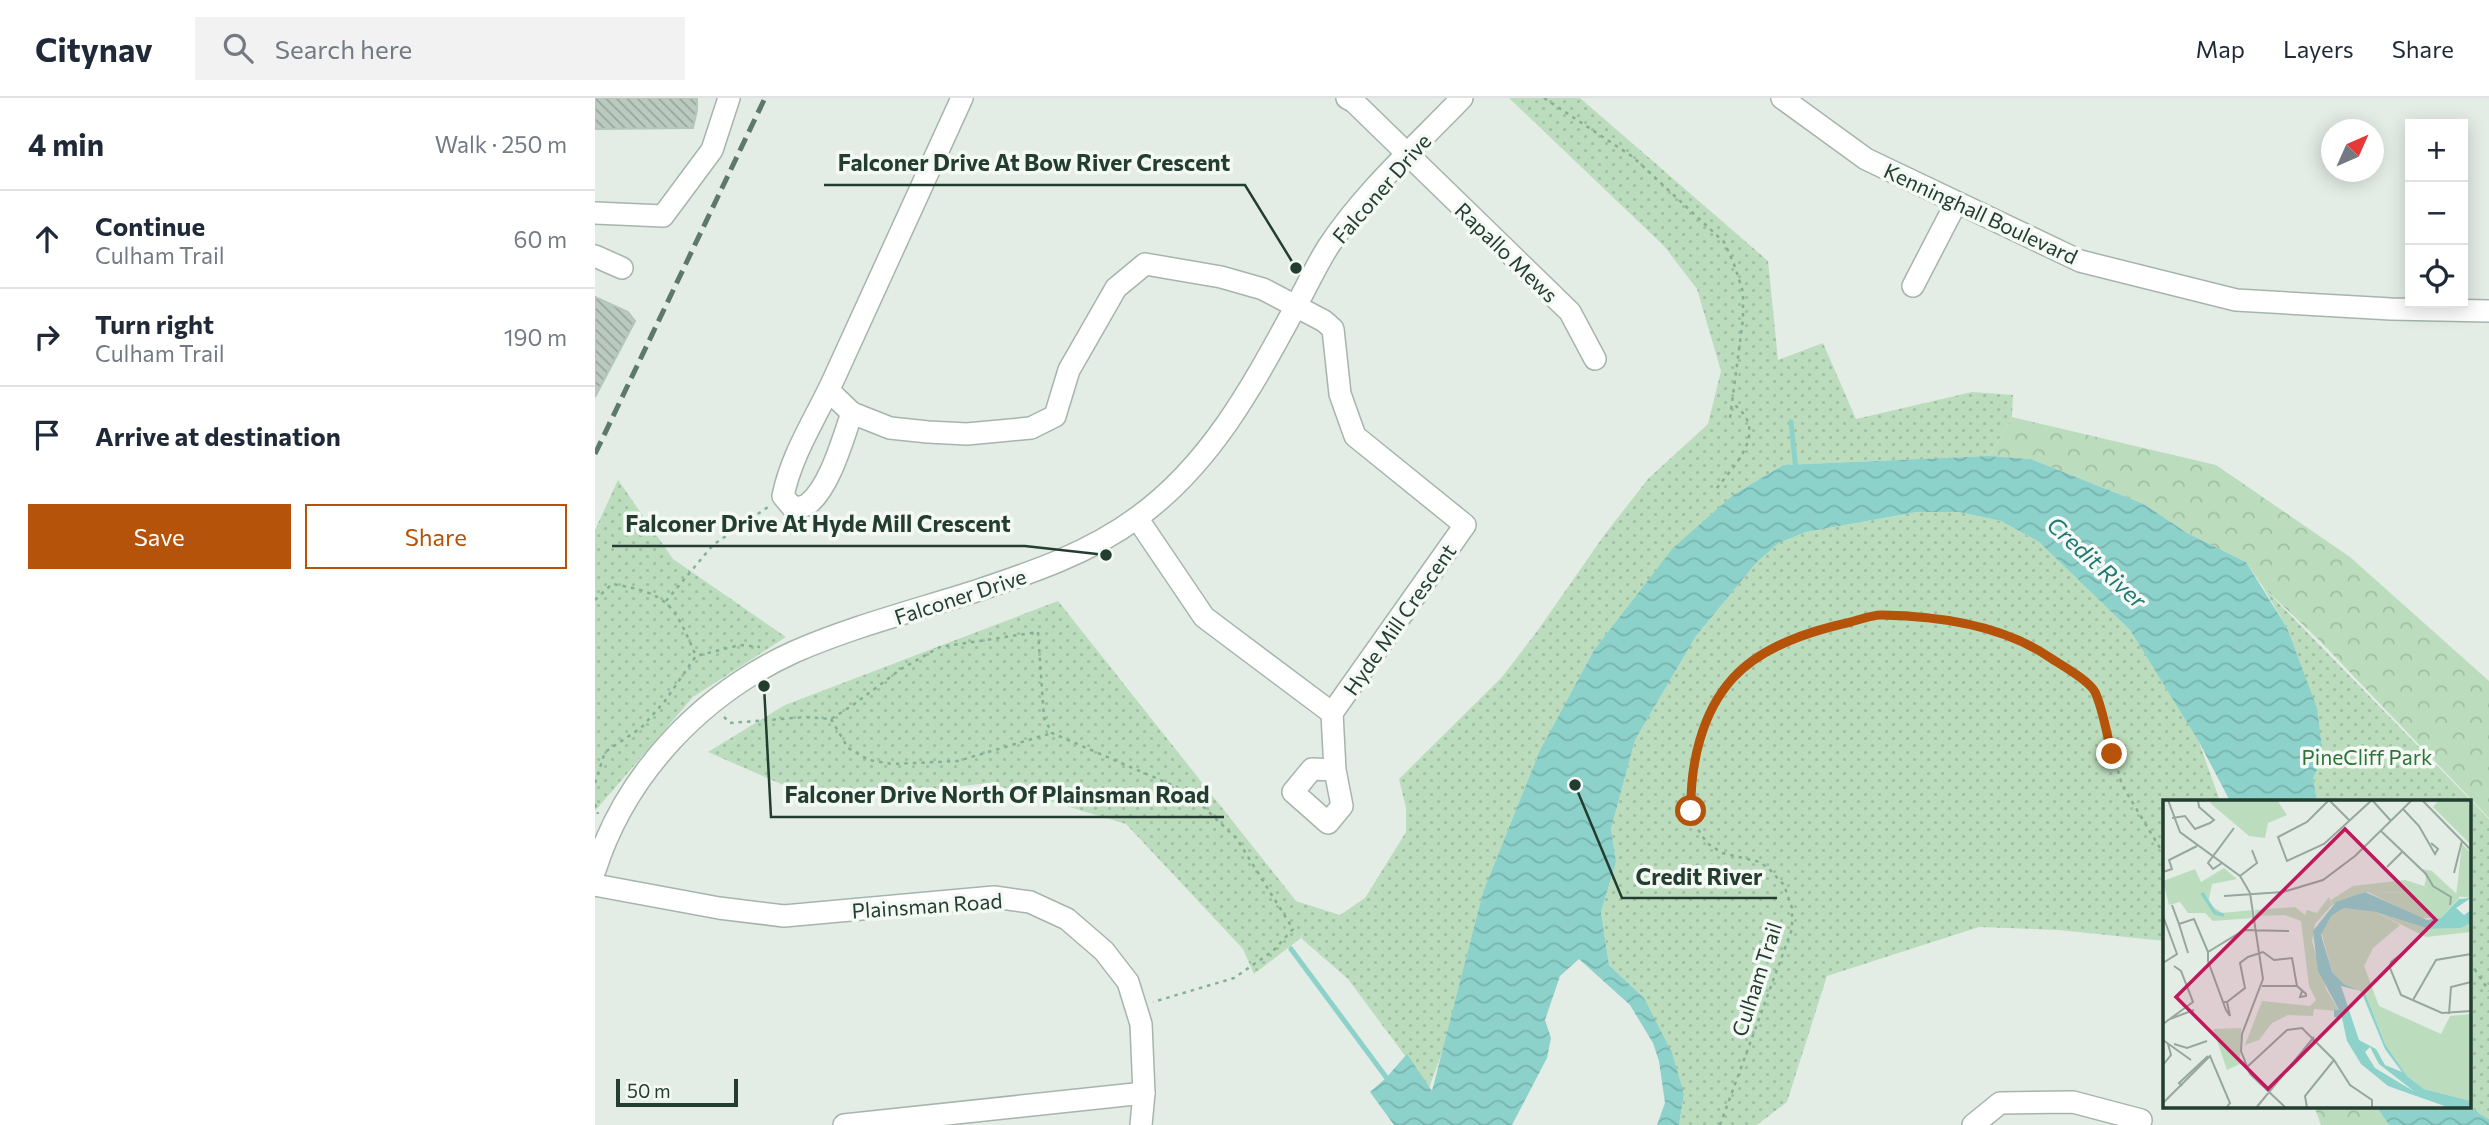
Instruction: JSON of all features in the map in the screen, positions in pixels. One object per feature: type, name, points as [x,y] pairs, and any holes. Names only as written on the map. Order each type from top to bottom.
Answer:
[{"type":"street","points":[[595,213],[663,216],[712,150],[729,98]]},
{"type":"street","points":[[852,413],[830,471],[815,497],[806,506],[793,508],[783,496],[786,480],[962,98]]},
{"type":"street","name":"Rapallo Mews","points":[[1347,98],[1570,312],[1595,359]]},
{"type":"street","name":"Falconer Drive","points":[[595,870],[605,841],[630,793],[652,763],[675,736],[711,704],[754,673],[841,634],[1038,571],[1075,555],[1137,518],[1179,482],[1225,429],[1250,391],[1327,249],[1346,222],[1462,98]]},
{"type":"street","name":"Kenninghall Boulevard","points":[[1782,98],[1866,159],[2080,261],[2237,300],[2391,309],[2489,311]]},
{"type":"street","points":[[1913,286],[1956,203]]},
{"type":"street","points":[[595,256],[622,268]]},
{"type":"street","points":[[829,391],[852,413],[890,428],[967,434],[1031,428],[1055,416],[1069,370],[1116,288],[1145,264],[1221,277],[1263,289],[1296,306]]},
{"type":"street","name":"Hyde Mill Crescent","points":[[1296,306],[1333,329],[1340,394],[1355,436],[1465,525],[1332,713],[1335,770]]},
{"type":"street","name":"Hyde Mill Crescent","points":[[1137,518],[1204,617],[1332,713]]},
{"type":"street","name":"Plainsman Road","points":[[595,885],[719,908],[784,916],[994,897],[1030,902],[1067,919],[1104,951],[1128,982],[1141,1024],[1144,1093],[1141,1125]]},
{"type":"street","points":[[844,1125],[1144,1093]]},
{"type":"street","points":[[1973,1125],[2000,1102],[2073,1102],[2141,1120]]},
{"type":"path","points":[[1544,98],[1633,157],[1724,242],[1743,292],[1743,319],[1730,418]]},
{"type":"path","points":[[1717,488],[1747,446],[1750,434],[1748,420],[1732,403]]},
{"type":"path","points":[[666,601],[713,545],[783,496]]},
{"type":"path","points":[[595,600],[612,584],[640,588],[666,601],[678,615],[696,656]]},
{"type":"path","name":"Culham Trail","points":[[1720,1125],[1792,929],[1792,908],[1784,885],[1761,862],[1722,853],[1707,843],[1697,828],[1691,811],[1690,783],[1705,726],[1717,699],[1734,677],[1757,657],[1823,628],[1879,615],[1986,627],[2033,646],[2095,691],[2122,785],[2153,838],[2163,850]]},
{"type":"path","points":[[711,704],[730,723],[806,717],[831,719],[901,668],[940,648],[1038,632],[1044,718],[1052,733],[1188,792],[1237,839],[1293,929],[1273,951],[1234,978],[1136,1007]]},
{"type":"path","points":[[595,783],[604,752],[641,729],[665,701],[696,656],[740,645],[794,653]]},
{"type":"path","points":[[831,719],[848,748],[869,760],[892,764],[958,761],[1052,733]]},
{"type":"path","points":[[2471,964],[2489,991]]},
{"type":"green space","points":[[1509,98],[1580,98],[1768,261],[1778,360],[1823,343],[1856,419],[1972,392],[2013,395],[2012,417],[1989,456],[1783,465],[1733,495],[1673,549],[1594,650],[1540,750],[1483,892],[1443,1050],[1429,1088],[1348,979],[1302,939],[1301,933],[1301,938],[1254,974],[1243,949],[1126,824],[989,783],[822,802],[708,752],[785,705],[1058,601],[1296,901],[1340,915],[1365,898],[1406,832],[1406,808],[1399,779],[1502,677],[1648,479],[1708,424],[1721,371],[1697,289],[1664,246]]},
{"type":"green space","points":[[2012,417],[2216,465],[2350,557],[2489,681],[2489,818],[2321,642],[2263,587],[2246,562],[2187,533],[2144,504],[2031,459],[1989,456]]},
{"type":"green space","points":[[618,480],[673,559],[786,637],[693,697],[595,811],[595,530]]},
{"type":"green space","points":[[1917,512],[1959,512],[2001,521],[2039,542],[2130,630],[2199,742],[2220,800],[2163,800],[2163,941],[2058,930],[1979,927],[1827,976],[1787,1102],[1757,1125],[1679,1125],[1684,1094],[1644,998],[1609,965],[1601,912],[1616,862],[1611,829],[1635,740],[1696,636],[1757,562],[1779,543],[1806,532]]},
{"type":"green space","name":"PineCliff Park","points":[[2263,587],[2470,800],[2317,800],[2313,778],[2323,757],[2287,628]]},
{"type":"green space","name":"PineCliff Park","points":[[2471,801],[2489,819],[2489,1119],[2471,1106]]},
{"type":"green space","points":[[2315,1108],[2377,1108],[2389,1125],[2321,1125]]},
{"type":"water","name":"Credit River","points":[[1989,456],[2031,459],[2144,504],[2187,533],[2246,562],[2287,628],[2317,708],[2323,757],[2313,778],[2317,800],[2229,800],[2199,742],[2130,630],[2039,542],[2001,521],[1959,512],[1917,512],[1806,532],[1779,543],[1757,562],[1696,636],[1635,740],[1611,829],[1616,862],[1601,912],[1609,965],[1644,998],[1672,1053],[1684,1094],[1679,1125],[1657,1125],[1665,1103],[1659,1061],[1653,1043],[1630,1005],[1579,959],[1560,976],[1545,1020],[1551,1038],[1547,1058],[1512,1125],[1394,1125],[1370,1092],[1407,1054],[1432,1091],[1483,892],[1540,750],[1594,650],[1673,548],[1733,495],[1783,465]]},
{"type":"water","points":[[2471,1106],[2489,1119],[2489,1125],[2389,1125],[2377,1108]]},
{"type":"building","points":[[595,98],[697,98],[697,110],[693,128],[595,129]]},
{"type":"building","points":[[595,297],[628,312],[635,321],[595,397]]},
{"type":"waterway","points":[[1791,422],[1796,471]]},
{"type":"waterway","points":[[1291,949],[1389,1081]]},
{"type":"railway","points":[[595,454],[765,98]]},
{"type":"place","name":"Falconer Drive At Bow River Crescent","points":[[1296,268]]},
{"type":"place","name":"Falconer Drive At Hyde Mill Crescent","points":[[1106,555]]},
{"type":"place","name":"Falconer Drive North Of Plainsman Road","points":[[764,686]]},
{"type":"place","name":"Credit River","points":[[1575,785]]},
{"type":"route","points":[[1691,811],[1690,783],[1705,726],[1717,699],[1734,677],[1757,657],[1775,648],[1823,628],[1879,615],[1986,627],[2033,646],[2095,691],[2112,754]]}]
